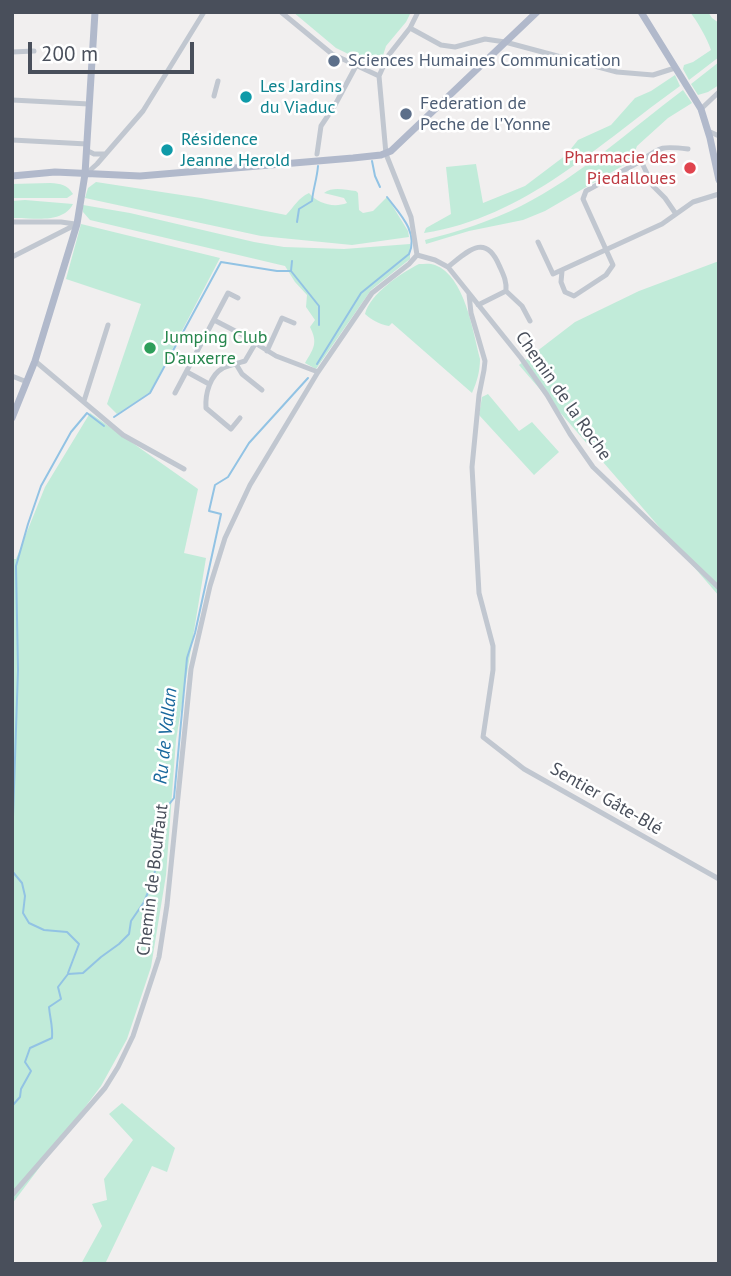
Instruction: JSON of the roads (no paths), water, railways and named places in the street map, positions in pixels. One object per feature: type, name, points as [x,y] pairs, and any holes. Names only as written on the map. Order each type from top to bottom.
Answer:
[{"type":"main road","points":[[12,418],[35,361],[77,227],[85,174],[95,12]]},
{"type":"main road","points":[[12,176],[55,172],[140,176],[386,154],[415,130],[537,12]]},
{"type":"main road","points":[[641,12],[701,109],[719,180]]},
{"type":"main road","points":[[83,188],[100,175]]},
{"type":"street","points":[[85,174],[144,111],[204,12]]},
{"type":"street","points":[[281,12],[332,54],[379,76]]},
{"type":"street","points":[[418,12],[410,28],[388,56],[379,76],[386,154],[411,217],[416,255],[448,267]]},
{"type":"street","points":[[410,28],[441,45],[455,47],[485,39],[505,42],[617,72],[653,75],[675,68]]},
{"type":"street","points":[[12,52],[34,51]]},
{"type":"street","points":[[317,154],[321,126],[356,65]]},
{"type":"street","points":[[214,96],[218,82]]},
{"type":"street","points":[[701,109],[719,92]]},
{"type":"street","points":[[12,100],[89,104]]},
{"type":"street","points":[[708,131],[719,136]]},
{"type":"street","points":[[12,140],[86,147],[97,155],[105,155]]},
{"type":"street","points":[[562,271],[561,282],[565,292],[574,296],[606,275],[613,265],[583,199],[586,191],[657,150],[667,146],[688,149]]},
{"type":"street","points":[[640,161],[653,186],[676,214]]},
{"type":"street","points":[[538,242],[553,274],[662,224],[693,202],[719,194]]},
{"type":"street","points":[[12,222],[61,222],[77,227]]},
{"type":"street","points":[[12,257],[77,227]]},
{"type":"street","name":"Chemin de la Roche","points":[[530,321],[522,306],[506,291],[506,281],[495,255],[489,248],[474,248],[448,267],[521,358],[593,467],[719,588]]},
{"type":"street","name":"Chemin de Bouffaut","points":[[12,1195],[105,1088],[125,1053],[152,981],[167,905],[191,669],[212,576],[225,538],[250,485],[314,371],[372,293],[410,264],[416,255]]},
{"type":"street","points":[[478,305],[506,291]]},
{"type":"street","points":[[175,393],[228,293],[238,298]]},
{"type":"street","name":"Sentier Gâte-Blé","points":[[469,294],[471,313],[485,360],[472,467],[479,593],[493,646],[493,670],[483,737],[524,769],[719,879]]},
{"type":"street","points":[[267,351],[282,318],[294,323]]},
{"type":"street","points":[[214,320],[276,356],[314,371]]},
{"type":"street","points":[[84,401],[108,324]]},
{"type":"street","points":[[240,418],[231,429],[206,408],[209,384],[220,369],[245,361],[255,344]]},
{"type":"street","points":[[35,361],[123,435],[184,469]]},
{"type":"street","points":[[236,364],[242,374],[262,390]]},
{"type":"street","points":[[187,372],[209,384]]},
{"type":"street","points":[[12,376],[27,382]]},
{"type":"waterway","name":"Ru de Vallan","points":[[372,161],[380,187]]},
{"type":"waterway","points":[[297,222],[299,209],[312,201],[318,166]]},
{"type":"waterway","name":"Ru de Vallan","points":[[317,364],[361,293],[409,254],[410,231],[387,197]]},
{"type":"waterway","points":[[292,261],[291,271],[319,306],[319,325]]},
{"type":"waterway","points":[[114,417],[150,393],[221,262],[291,271]]},
{"type":"waterway","name":"Ru de Vallan","points":[[12,1106],[20,1097],[21,1089],[31,1071],[25,1062],[30,1048],[52,1038],[49,1007],[61,999],[58,987],[68,974],[83,973],[129,934],[131,921],[144,902],[151,885],[155,871],[152,855],[158,845],[155,822],[174,798],[187,658],[221,514],[209,511],[215,485],[228,477],[249,443],[308,378]]},
{"type":"waterway","points":[[12,846],[18,670],[16,566],[41,486],[71,432],[87,413],[104,426]]},
{"type":"waterway","points":[[12,871],[22,883],[25,896],[23,913],[29,923],[44,930],[67,932],[79,944],[68,973]]},
{"type":"place","name":"Sciences Humaines Communication","points":[[334,61]]},
{"type":"place","name":"Les Jardins du Viaduc","points":[[246,97]]},
{"type":"place","name":"Federation de Peche de l'Yonne","points":[[406,114]]},
{"type":"place","name":"Résidence Jeanne Herold","points":[[167,150]]},
{"type":"place","name":"Pharmacie des Piedalloues","points":[[690,168]]},
{"type":"place","name":"Jumping Club D'auxerre","points":[[150,348]]}]
